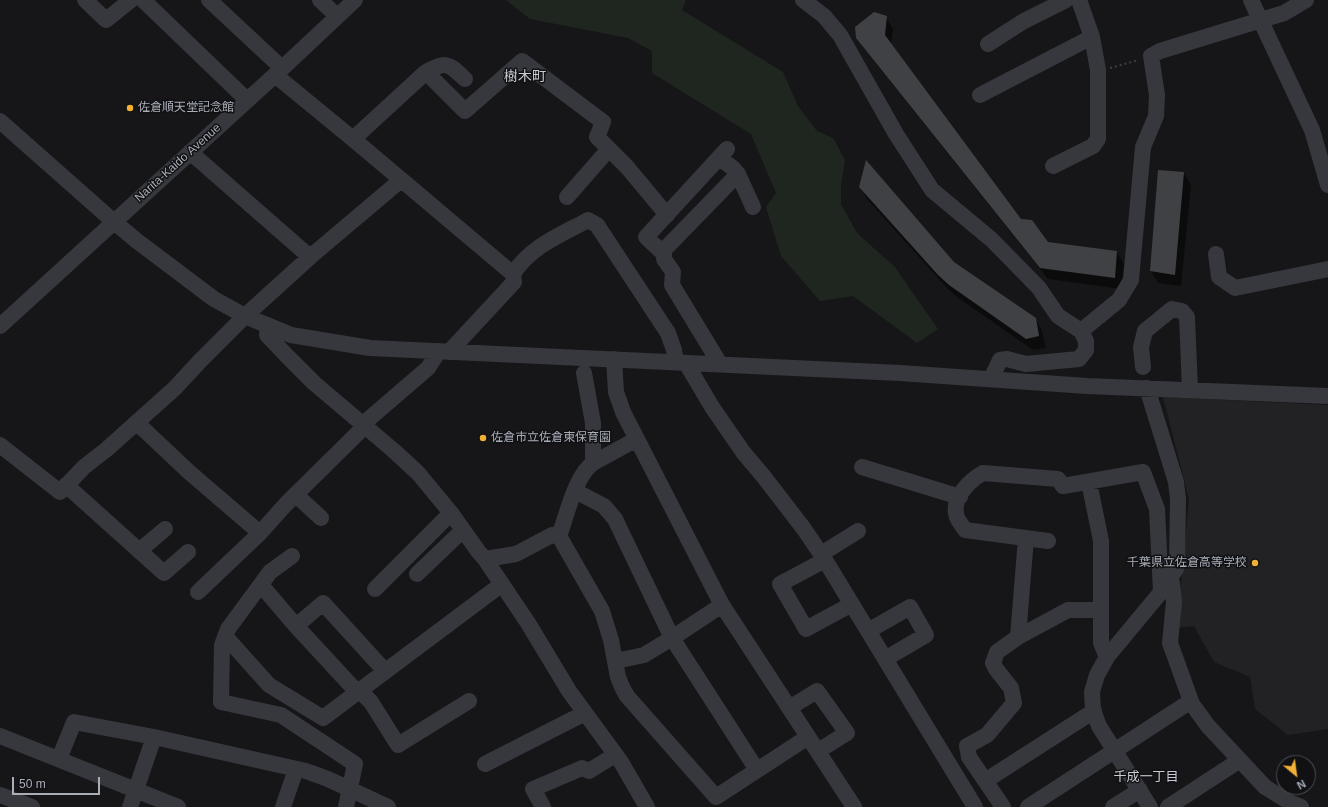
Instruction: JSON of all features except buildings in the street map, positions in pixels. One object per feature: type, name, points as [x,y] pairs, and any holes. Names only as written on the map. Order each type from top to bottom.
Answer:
[{"type":"street","points":[[85,0],[106,20],[131,0]]},
{"type":"street","points":[[143,0],[247,100]]},
{"type":"street","points":[[209,0],[278,71],[353,139],[513,274]]},
{"type":"street","points":[[320,0],[337,16]]},
{"type":"street","name":"Narita-Kaido Avenue","points":[[0,326],[355,0]]},
{"type":"street","points":[[803,0],[824,16],[840,35],[896,134],[932,190],[992,240],[1039,288],[1058,316],[1081,331],[1086,341],[1086,350],[1079,359],[1026,364],[1007,359],[1000,360],[991,379]]},
{"type":"street","points":[[988,44],[1024,21],[1066,0]]},
{"type":"street","points":[[1053,166],[1093,146],[1098,139],[1098,70],[1092,37],[1079,0]]},
{"type":"street","points":[[1251,0],[1312,130],[1328,185]]},
{"type":"street","points":[[1081,331],[1119,300],[1130,280],[1143,147],[1156,116],[1157,95],[1151,56],[1160,51],[1284,13],[1306,0]]},
{"type":"street","points":[[980,95],[1092,37]]},
{"type":"street","points":[[426,72],[465,111],[522,61],[603,122],[597,137],[627,167],[667,215]]},
{"type":"street","points":[[353,139],[426,72],[445,64],[452,67],[465,79]]},
{"type":"street","points":[[0,121],[113,221],[214,300],[245,316],[291,335],[370,348],[900,373],[1147,388],[1328,396]]},
{"type":"street","points":[[567,197],[609,149]]},
{"type":"street","points":[[190,152],[310,257]]},
{"type":"street","points":[[664,254],[646,237],[723,153],[738,174],[754,207]]},
{"type":"street","points":[[720,364],[672,285],[673,272],[664,259],[664,250],[738,174]]},
{"type":"street","points":[[0,445],[60,492],[84,467],[137,423],[175,388],[245,316],[310,257],[401,180]]},
{"type":"street","points":[[198,592],[260,533],[364,425],[428,368],[514,282],[513,274],[517,267],[537,248],[588,220],[597,225],[668,333],[674,350],[681,363],[743,452],[764,477],[823,556],[975,807]]},
{"type":"street","points":[[1216,254],[1219,277],[1236,288],[1328,269]]},
{"type":"street","points":[[1143,367],[1141,347],[1145,331],[1172,309],[1182,310],[1187,317],[1190,390]]},
{"type":"street","points":[[268,325],[267,335],[288,358],[314,383],[394,450],[418,473],[451,513],[502,584],[528,623],[569,691],[615,755],[647,807]]},
{"type":"street","points":[[614,359],[616,392],[623,412],[722,605],[854,807]]},
{"type":"street","points":[[584,373],[593,423],[593,463]]},
{"type":"street","points":[[1147,388],[1176,482],[1178,499],[1176,569],[1164,587],[1107,657],[1097,675],[1092,692],[1094,711],[1099,726],[1150,807]]},
{"type":"street","points":[[137,423],[189,472],[260,533]]},
{"type":"street","points":[[637,439],[586,468],[580,477],[559,536],[602,611],[616,661],[618,677],[626,694],[716,798],[808,737]]},
{"type":"street","points":[[862,467],[960,496]]},
{"type":"street","points":[[1048,541],[965,530],[956,514],[956,504],[964,489],[974,478],[983,473],[1058,479],[1063,486],[1143,472],[1157,509],[1164,587]]},
{"type":"street","points":[[1089,482],[1101,541],[1101,643],[1107,657]]},
{"type":"street","points":[[66,485],[164,573],[188,552]]},
{"type":"street","points":[[575,491],[604,506],[615,519],[672,638],[757,770]]},
{"type":"street","points":[[296,495],[321,518]]},
{"type":"street","points":[[375,589],[451,513]]},
{"type":"street","points":[[139,551],[165,530]]},
{"type":"street","points":[[417,574],[463,530]]},
{"type":"street","points":[[852,604],[806,629],[780,584],[858,531]]},
{"type":"street","points":[[485,559],[516,554],[552,535],[559,536]]},
{"type":"street","points":[[1018,636],[1026,538]]},
{"type":"street","points":[[292,556],[270,572],[228,629],[222,645],[221,702],[280,715],[355,764],[346,807]]},
{"type":"street","points":[[1164,587],[1172,583],[1174,602],[1170,643],[1191,701],[1208,726],[1265,788],[1301,807]]},
{"type":"street","points":[[225,636],[269,685],[323,718],[502,584]]},
{"type":"street","points":[[261,585],[296,626],[358,691],[371,702],[398,745],[469,701]]},
{"type":"street","points":[[296,626],[323,603],[385,672]]},
{"type":"street","points":[[616,661],[644,655],[722,605]]},
{"type":"street","points":[[868,631],[910,607],[926,635],[885,659]]},
{"type":"street","points":[[1003,807],[969,757],[967,746],[987,735],[1014,703],[1011,688],[993,663],[997,652],[1018,636],[1068,610],[1101,610]]},
{"type":"street","points":[[789,708],[817,690],[847,733],[818,751]]},
{"type":"street","points":[[626,694],[620,700],[632,716],[705,799],[710,807]]},
{"type":"street","points":[[1028,807],[1191,701]]},
{"type":"street","points":[[985,781],[1094,711]]},
{"type":"street","points":[[485,764],[586,713]]},
{"type":"street","points":[[59,759],[74,722],[154,737],[296,769],[328,779],[388,807]]},
{"type":"street","points":[[0,736],[178,807]]},
{"type":"street","points":[[130,807],[154,737]]},
{"type":"street","points":[[543,807],[533,789],[582,768],[588,771],[615,755]]},
{"type":"street","points":[[1168,807],[1240,760]]},
{"type":"street","points":[[283,807],[296,769]]},
{"type":"street","points":[[1113,807],[1140,790]]},
{"type":"street","points":[[0,795],[32,807]]},
{"type":"path","points":[[1098,70],[1151,56]]},
{"type":"shaded area","points":[[506,0],[686,0],[682,10],[783,72],[798,106],[817,131],[833,138],[845,160],[841,184],[841,204],[857,233],[895,267],[938,329],[917,343],[853,296],[820,301],[781,256],[766,207],[776,193],[751,134],[652,73],[652,51],[628,38],[530,19]]},
{"type":"shaded area","name":"千葉県立佐倉高等学校","points":[[1163,397],[1328,405],[1328,729],[1288,735],[1255,709],[1250,677],[1214,662],[1194,626],[1177,628],[1189,499]]},
{"type":"place","name":"佐倉順天堂記念館","points":[[130,108]]},
{"type":"place","name":"佐倉市立佐倉東保育園","points":[[483,438]]},
{"type":"place","name":"千葉県立佐倉高等学校","points":[[1255,563]]},
{"type":"district","name":"樹木町","points":[[525,77]]},
{"type":"district","name":"千成一丁目","points":[[1146,777]]}]
